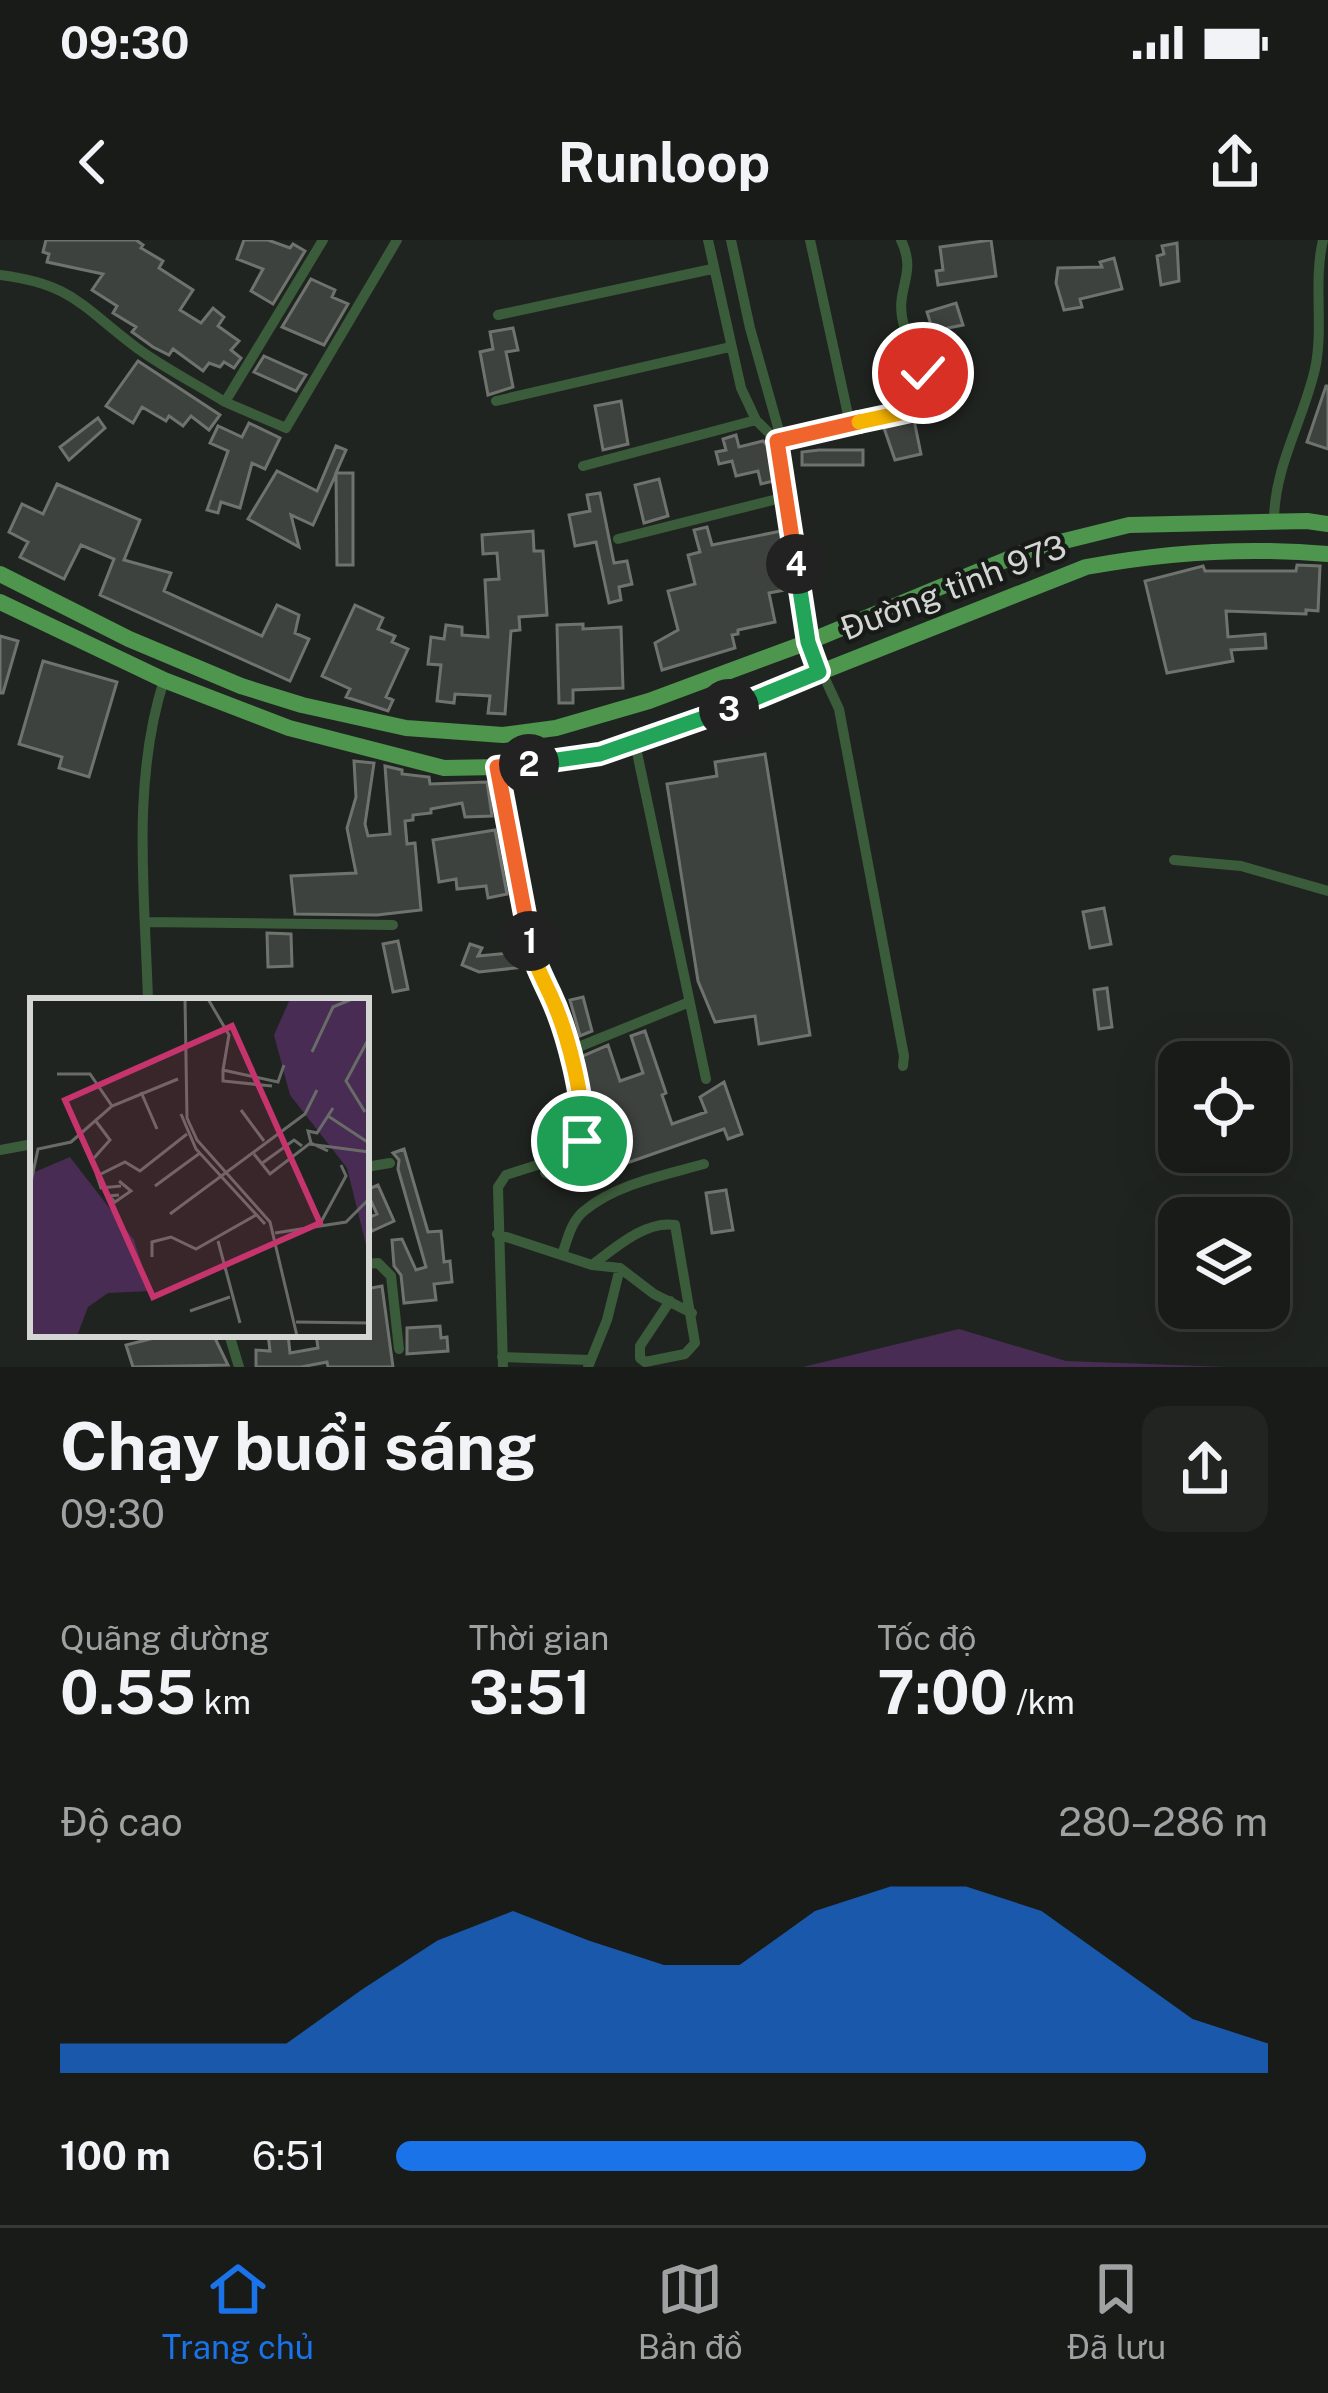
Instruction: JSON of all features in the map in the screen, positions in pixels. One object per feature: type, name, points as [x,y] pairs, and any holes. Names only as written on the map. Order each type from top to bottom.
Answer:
[{"type":"main road","name":"Đường tỉnh 973","points":[[0,574],[129,639],[302,705],[406,728],[503,735],[556,728],[649,701],[1052,544],[1129,525],[1328,524]]},
{"type":"main road","name":"Đường tỉnh 973","points":[[0,602],[164,680],[289,728],[443,768],[497,767],[600,754],[1086,566],[1219,551],[1328,554]]},
{"type":"main road","points":[[185,688],[195,667]]},
{"type":"street","points":[[225,402],[322,240]]},
{"type":"street","points":[[0,274],[44,281],[64,290],[140,350],[225,402],[286,428],[398,240]]},
{"type":"street","points":[[708,240],[741,388],[756,420],[779,440]]},
{"type":"street","points":[[731,240],[779,440],[808,642],[838,709],[903,1066]]},
{"type":"street","points":[[810,240],[850,424]]},
{"type":"street","points":[[779,440],[920,409],[925,402],[923,373],[902,314],[909,262],[901,240]]},
{"type":"street","points":[[1274,521],[1274,491],[1315,369],[1318,262],[1324,240]]},
{"type":"street","points":[[498,315],[712,268]]},
{"type":"street","points":[[496,400],[730,347]]},
{"type":"street","points":[[583,466],[756,420]]},
{"type":"street","points":[[618,539],[785,497]]},
{"type":"street","points":[[148,998],[143,799],[148,730],[164,680]]},
{"type":"street","points":[[634,742],[706,1079]]},
{"type":"street","points":[[497,767],[535,968],[551,996],[581,1107],[580,1148],[568,1174],[554,1177],[545,1172],[550,1164],[528,1166],[506,1175],[498,1187],[503,1362],[589,1363],[607,1320],[620,1268]]},
{"type":"street","points":[[1174,860],[1241,866],[1328,892]]},
{"type":"street","points":[[146,922],[393,925]]},
{"type":"street","points":[[571,1051],[687,1003]]},
{"type":"street","points":[[0,1150],[30,1145]]},
{"type":"street","points":[[369,1167],[391,1163]]},
{"type":"street","points":[[562,1255],[584,1211],[634,1185],[704,1164]]},
{"type":"street","points":[[592,1265],[631,1237],[655,1226],[675,1226],[694,1343],[685,1354],[645,1362],[640,1346],[670,1301]]},
{"type":"street","points":[[497,1234],[592,1265],[620,1268],[692,1313]]},
{"type":"street","points":[[369,1264],[379,1263],[391,1276],[398,1349]]},
{"type":"street","points":[[230,1337],[239,1367]]},
{"type":"shaded area","points":[[959,1329],[1066,1361],[1228,1367],[803,1367]]},
{"type":"building","points":[[46,240],[136,240],[163,261],[159,268],[193,290],[180,310],[201,323],[213,308],[224,317],[218,326],[239,341],[231,350],[241,358],[234,368],[224,362],[220,367],[209,363],[203,371],[173,349],[169,355],[153,347],[132,332],[136,327],[113,313],[117,306],[92,290],[103,274],[47,262]]},
{"type":"building","points":[[244,240],[268,240],[290,248],[293,244],[305,251],[273,304],[251,291],[263,269],[237,259]]},
{"type":"building","points":[[991,240],[996,276],[938,285],[936,271],[943,270],[940,247]]},
{"type":"building","points":[[1177,243],[1179,281],[1161,285],[1157,256],[1164,254],[1162,246]]},
{"type":"building","points":[[1114,258],[1122,289],[1080,299],[1082,307],[1064,310],[1056,283],[1058,268],[1102,267],[1100,262]]},
{"type":"building","points":[[311,279],[335,290],[332,297],[348,304],[324,345],[282,327]]},
{"type":"building","points":[[956,303],[963,325],[933,331],[927,312]]},
{"type":"building","points":[[513,328],[518,350],[506,352],[513,387],[488,395],[480,352],[493,349],[490,332]]},
{"type":"building","points":[[264,356],[306,375],[296,391],[254,372]]},
{"type":"building","points":[[138,361],[220,415],[209,430],[191,416],[183,426],[142,407],[133,423],[106,406]]},
{"type":"building","points":[[1328,386],[1328,449],[1307,442]]},
{"type":"building","points":[[621,401],[628,444],[603,450],[595,406]]},
{"type":"building","points":[[98,418],[105,428],[69,460],[60,447]]},
{"type":"building","points":[[914,420],[921,454],[895,460],[884,428]]},
{"type":"building","points":[[249,423],[280,438],[265,469],[252,463],[240,508],[221,502],[218,513],[207,510],[228,451],[210,443],[218,426],[242,437]]},
{"type":"building","points":[[736,435],[739,447],[763,441],[768,446],[773,481],[761,484],[758,471],[736,476],[732,461],[719,464],[716,452],[726,450],[723,439]]},
{"type":"building","points":[[336,446],[346,450],[336,473],[353,473],[353,565],[337,565],[336,474],[313,525],[291,515],[299,547],[248,519],[277,471],[317,491]]},
{"type":"building","points":[[863,450],[863,465],[802,465],[802,452]]},
{"type":"building","points":[[659,479],[668,516],[644,523],[635,485]]},
{"type":"building","points":[[57,484],[140,520],[124,560],[171,573],[164,591],[262,636],[277,605],[299,615],[295,633],[309,639],[290,681],[100,595],[114,559],[81,545],[64,579],[20,557],[28,542],[9,532],[22,504],[43,514]]},
{"type":"building","points":[[600,493],[614,563],[627,561],[632,584],[619,587],[621,600],[609,603],[596,542],[575,546],[569,515],[590,511],[587,495]]},
{"type":"building","points":[[707,527],[712,545],[781,531],[790,589],[769,593],[775,622],[738,630],[732,635],[735,648],[662,670],[655,643],[678,630],[668,591],[695,584],[688,555],[700,552],[694,530]]},
{"type":"building","points":[[533,531],[534,551],[543,551],[547,615],[519,617],[520,630],[511,631],[505,714],[488,713],[490,696],[455,694],[454,703],[437,701],[441,665],[428,664],[431,637],[444,639],[446,625],[462,627],[462,635],[488,637],[485,580],[499,579],[497,553],[483,554],[482,535]]},
{"type":"building","points":[[1297,565],[1320,566],[1318,611],[1226,611],[1228,637],[1265,634],[1266,648],[1231,650],[1233,661],[1167,673],[1145,581],[1203,566],[1205,571],[1296,571]]},
{"type":"building","points":[[355,605],[383,618],[378,629],[395,636],[392,642],[408,649],[386,697],[393,700],[388,711],[346,697],[350,689],[322,676]]},
{"type":"building","points":[[583,624],[583,629],[621,627],[623,688],[573,690],[573,703],[559,703],[557,625]]},
{"type":"building","points":[[0,636],[18,641],[3,693],[0,693]]},
{"type":"building","points":[[43,661],[117,682],[89,777],[59,768],[62,757],[19,744]]},
{"type":"building","points":[[765,754],[810,1035],[759,1044],[755,1016],[715,1022],[698,981],[667,784],[717,776],[715,762]]},
{"type":"building","points":[[354,761],[374,763],[365,824],[368,836],[390,834],[385,766],[402,770],[402,774],[429,777],[430,784],[487,782],[492,816],[465,817],[462,803],[431,809],[431,813],[405,821],[407,844],[415,843],[421,910],[377,915],[295,914],[291,876],[356,873],[347,828],[356,797]]},
{"type":"building","points":[[495,830],[507,894],[488,898],[486,886],[457,889],[456,879],[439,882],[433,840]]},
{"type":"building","points":[[1104,908],[1111,944],[1090,948],[1083,912]]},
{"type":"building","points":[[267,933],[291,934],[292,966],[268,967]]},
{"type":"building","points":[[398,941],[408,989],[393,992],[383,944]]},
{"type":"building","points":[[470,944],[482,948],[478,956],[521,952],[525,967],[479,972],[462,965]]},
{"type":"building","points":[[1107,988],[1112,1027],[1099,1029],[1094,990]]},
{"type":"building","points":[[583,997],[592,1031],[580,1036],[570,1000]]},
{"type":"building","points":[[645,1031],[672,1124],[706,1112],[700,1097],[724,1082],[742,1134],[728,1139],[724,1129],[604,1171],[591,1134],[591,1105],[578,1058],[608,1045],[620,1081],[643,1073],[631,1036]]},
{"type":"building","points":[[404,1149],[428,1232],[441,1231],[444,1262],[450,1261],[452,1282],[434,1284],[436,1300],[404,1303],[401,1275],[394,1266],[392,1240],[402,1239],[416,1270],[426,1267],[399,1160],[393,1153]]},
{"type":"building","points":[[378,1185],[394,1221],[372,1231],[369,1218],[377,1214],[369,1189]]},
{"type":"building","points":[[726,1190],[733,1230],[712,1233],[706,1193]]},
{"type":"building","points":[[382,1286],[393,1367],[328,1367],[327,1362],[256,1367],[256,1350],[270,1351],[268,1337],[288,1337],[290,1353],[318,1348],[316,1337],[369,1337],[369,1288]]},
{"type":"building","points":[[440,1326],[448,1351],[407,1354],[407,1328]]},
{"type":"building","points":[[158,1337],[214,1337],[228,1365],[133,1367],[126,1345]]},
{"type":"route","points":[[582,1141],[584,1125],[567,1047],[551,996],[535,968],[518,895],[497,767],[600,754],[819,672],[808,642],[777,441],[920,409],[925,402],[923,373]]}]
